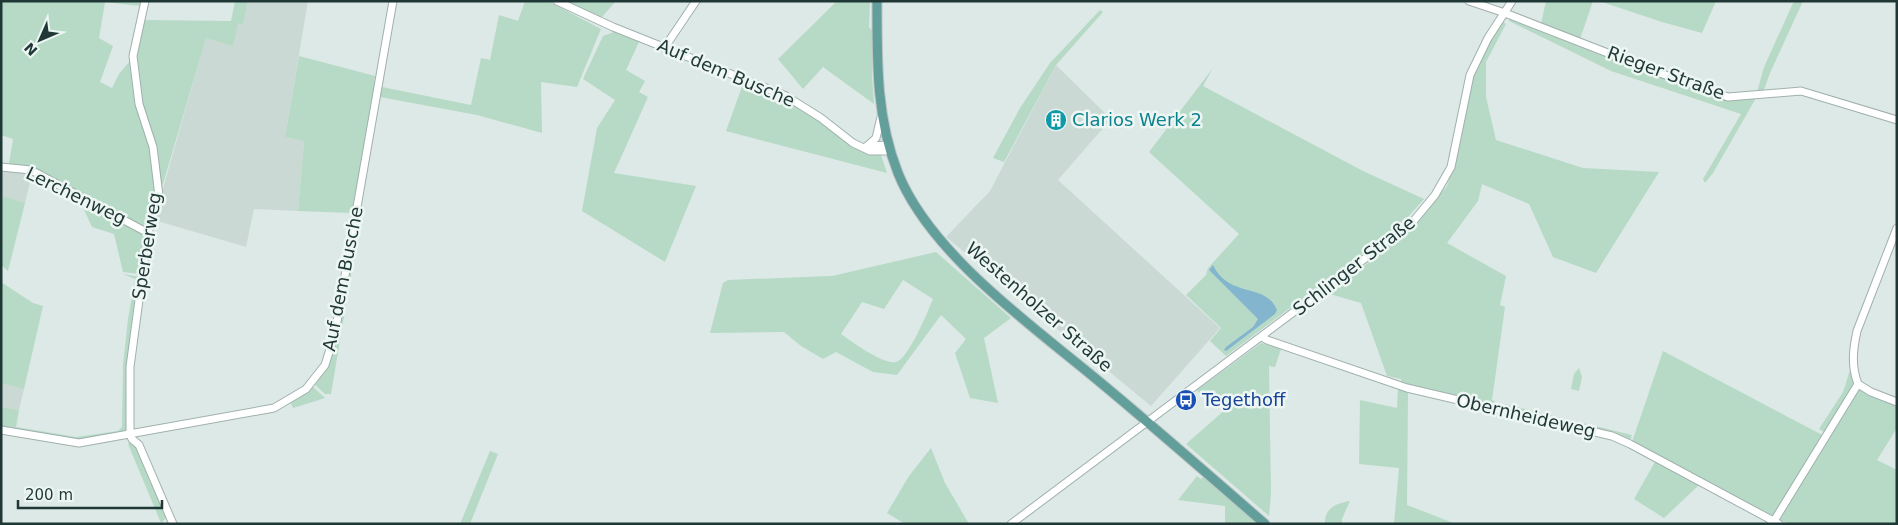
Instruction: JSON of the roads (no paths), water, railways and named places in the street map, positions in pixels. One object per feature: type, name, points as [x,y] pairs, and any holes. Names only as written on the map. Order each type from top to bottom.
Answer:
[{"type":"main road","name":"Westenholzer Straße","points":[[877,1],[877,74],[882,112],[890,148],[909,197],[922,216],[948,250],[994,294],[1265,524]]},
{"type":"street","name":"Sperberweg","points":[[130,435],[130,368],[148,232],[159,196],[153,147],[139,104],[133,56],[145,1]]},
{"type":"street","name":"Auf dem Busche","points":[[1,430],[79,443],[274,408],[306,389],[325,365],[335,333],[393,1]]},
{"type":"street","name":"Auf dem Busche","points":[[557,1],[574,10],[786,96],[802,105],[852,143],[864,146]]},
{"type":"street","points":[[664,47],[696,1]]},
{"type":"street","name":"Rieger Straße","points":[[1469,1],[1728,97],[1801,90],[1897,120]]},
{"type":"street","name":"Schlinger Straße","points":[[1011,524],[1411,224],[1435,195],[1451,167],[1470,74],[1488,38],[1512,1]]},
{"type":"street","points":[[864,146],[876,138],[882,112]]},
{"type":"street","points":[[864,146],[890,148]]},
{"type":"street","name":"Lerchenweg","points":[[1,167],[30,170],[148,232]]},
{"type":"street","points":[[1774,523],[1858,384],[1854,367],[1856,331],[1897,228]]},
{"type":"street","name":"Obernheideweg","points":[[1262,337],[1407,388],[1612,436],[1774,523]]},
{"type":"street","points":[[1858,384],[1897,402]]},
{"type":"street","points":[[138,445],[141,433]]},
{"type":"street","points":[[130,435],[138,445],[173,524]]},
{"type":"water","points":[[1213,265],[1220,276],[1228,282],[1265,296],[1272,301],[1277,310],[1275,314],[1226,351],[1224,350],[1226,347],[1253,327],[1258,319],[1209,270]]},
{"type":"place","name":"Clarios Werk 2","points":[[1056,120]]},
{"type":"place","name":"Tegethoff","points":[[1186,400]]}]
